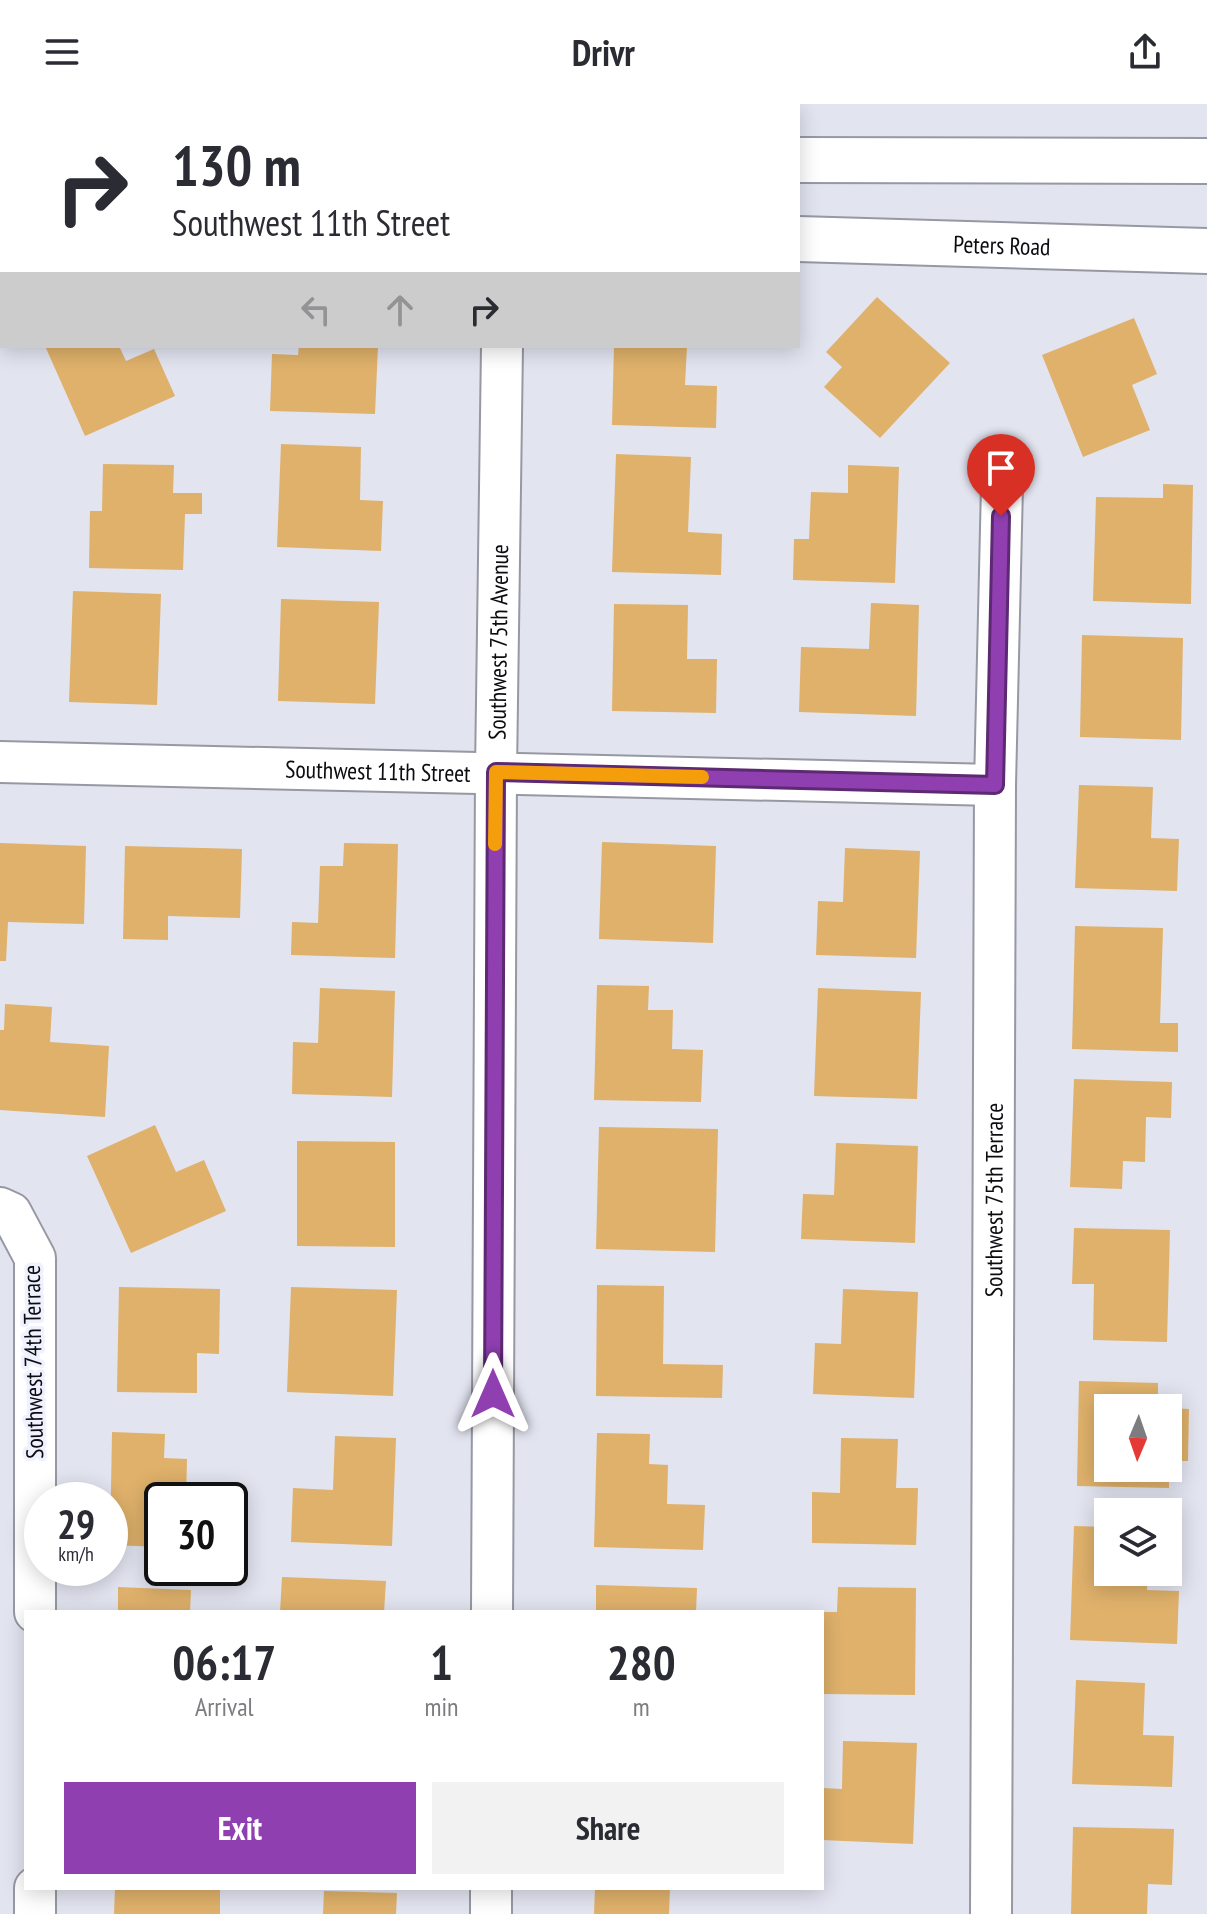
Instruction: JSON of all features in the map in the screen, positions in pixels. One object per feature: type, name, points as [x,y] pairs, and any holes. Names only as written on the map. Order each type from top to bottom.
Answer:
[{"type":"main road","points":[[800,160],[1207,161]]},
{"type":"main road","name":"Peters Road","points":[[800,239],[1207,251]]},
{"type":"street","name":"Southwest 75th Avenue","points":[[492,1610],[496,772],[502,348]]},
{"type":"street","name":"Southwest 75th Terrace","points":[[991,1914],[995,785],[1002,486]]},
{"type":"street","name":"Southwest 11th Street","points":[[0,762],[995,785]]},
{"type":"street","name":"Southwest 74th Terrace","points":[[6,1211],[35,1258],[35,1610]]},
{"type":"street","points":[[35,1890],[35,1914]]},
{"type":"street","points":[[491,1890],[491,1914]]},
{"type":"building","points":[[877,297],[950,363],[880,438],[824,387],[842,367],[826,352]]},
{"type":"building","points":[[1134,318],[1157,374],[1132,385],[1150,430],[1083,457],[1042,355]]},
{"type":"building","points":[[46,348],[120,348],[126,361],[154,349],[175,396],[85,436]]},
{"type":"building","points":[[299,348],[378,348],[375,414],[270,411],[272,354],[298,355]]},
{"type":"building","points":[[614,348],[687,348],[685,385],[717,386],[716,428],[612,425]]},
{"type":"building","points":[[281,444],[361,447],[360,500],[383,501],[381,551],[277,547]]},
{"type":"building","points":[[616,454],[691,457],[688,532],[722,534],[721,575],[612,572]]},
{"type":"building","points":[[103,464],[174,465],[173,493],[202,493],[202,514],[185,514],[183,570],[89,568],[90,511],[102,511]]},
{"type":"building","points":[[848,465],[899,467],[895,583],[793,580],[794,539],[809,539],[811,492],[848,493]]},
{"type":"building","points":[[1163,484],[1193,485],[1191,604],[1093,601],[1096,497],[1163,498]]},
{"type":"building","points":[[73,591],[161,594],[157,705],[69,702]]},
{"type":"building","points":[[281,599],[379,602],[375,704],[278,701]]},
{"type":"building","points":[[871,603],[919,605],[916,716],[799,712],[801,647],[869,649]]},
{"type":"building","points":[[614,604],[688,605],[687,659],[717,659],[716,713],[612,711]]},
{"type":"building","points":[[1082,635],[1183,638],[1181,740],[1080,737]]},
{"type":"building","points":[[1079,785],[1153,787],[1151,838],[1179,839],[1177,891],[1075,888]]},
{"type":"building","points":[[602,842],[716,846],[713,943],[599,939]]},
{"type":"building","points":[[0,843],[86,846],[84,924],[8,922],[6,961],[0,961]]},
{"type":"building","points":[[344,843],[398,844],[395,958],[291,955],[292,922],[318,923],[320,866],[343,866]]},
{"type":"building","points":[[125,846],[242,849],[240,918],[168,916],[168,940],[123,939]]},
{"type":"building","points":[[845,848],[920,851],[916,958],[816,955],[818,901],[843,902]]},
{"type":"building","points":[[1075,926],[1163,928],[1160,1023],[1178,1023],[1178,1052],[1072,1049]]},
{"type":"building","points":[[597,985],[649,986],[648,1010],[673,1010],[672,1049],[703,1050],[701,1102],[594,1100]]},
{"type":"building","points":[[320,988],[395,991],[392,1097],[292,1094],[293,1042],[318,1043]]},
{"type":"building","points":[[818,988],[921,992],[917,1099],[814,1096]]},
{"type":"building","points":[[5,1004],[52,1007],[50,1042],[109,1046],[105,1117],[0,1110],[0,1030],[4,1030]]},
{"type":"building","points":[[1074,1079],[1172,1082],[1171,1118],[1146,1117],[1145,1162],[1123,1161],[1122,1189],[1070,1187]]},
{"type":"building","points":[[155,1125],[176,1172],[204,1160],[226,1211],[131,1253],[87,1156]]},
{"type":"building","points":[[599,1127],[718,1129],[715,1252],[596,1249]]},
{"type":"building","points":[[297,1141],[395,1142],[395,1247],[297,1246]]},
{"type":"building","points":[[836,1143],[918,1146],[915,1243],[801,1239],[803,1194],[834,1195]]},
{"type":"building","points":[[1074,1228],[1170,1230],[1167,1342],[1093,1340],[1094,1284],[1072,1284]]},
{"type":"building","points":[[597,1285],[664,1286],[663,1364],[723,1365],[722,1398],[596,1396]]},
{"type":"building","points":[[119,1287],[220,1289],[219,1354],[197,1353],[197,1393],[117,1392]]},
{"type":"building","points":[[291,1287],[397,1290],[393,1396],[287,1392]]},
{"type":"building","points":[[843,1289],[918,1292],[914,1398],[813,1394],[815,1343],[841,1344]]},
{"type":"building","points":[[1079,1381],[1158,1383],[1158,1394],[1094,1394],[1094,1482],[1169,1482],[1169,1488],[1077,1486]]},
{"type":"building","points":[[1182,1409],[1189,1409],[1188,1461],[1182,1461]]},
{"type":"building","points":[[112,1432],[165,1434],[164,1458],[187,1459],[186,1482],[144,1482],[144,1546],[128,1546],[128,1482],[111,1482]]},
{"type":"building","points":[[597,1433],[650,1434],[649,1464],[668,1465],[667,1504],[705,1505],[703,1550],[594,1547]]},
{"type":"building","points":[[335,1436],[396,1438],[392,1546],[291,1542],[293,1488],[333,1490]]},
{"type":"building","points":[[841,1438],[898,1439],[896,1488],[918,1488],[916,1545],[812,1543],[812,1492],[840,1493]]},
{"type":"building","points":[[1074,1526],[1094,1527],[1094,1586],[1147,1586],[1147,1590],[1179,1591],[1177,1644],[1070,1640]]},
{"type":"building","points":[[282,1577],[386,1581],[384,1610],[280,1610]]},
{"type":"building","points":[[596,1585],[697,1588],[696,1610],[596,1610]]},
{"type":"building","points":[[118,1587],[191,1590],[190,1610],[118,1610]]},
{"type":"building","points":[[838,1587],[916,1588],[915,1695],[824,1694],[824,1612],[837,1612]]},
{"type":"building","points":[[1076,1680],[1145,1683],[1143,1735],[1174,1736],[1172,1787],[1072,1784]]},
{"type":"building","points":[[843,1741],[917,1743],[913,1844],[824,1840],[824,1788],[842,1789]]},
{"type":"building","points":[[1073,1827],[1174,1829],[1172,1885],[1148,1884],[1147,1914],[1071,1914]]},
{"type":"building","points":[[115,1890],[220,1890],[220,1914],[114,1914]]},
{"type":"building","points":[[595,1890],[670,1890],[669,1914],[594,1914]]},
{"type":"building","points":[[324,1891],[397,1893],[396,1914],[323,1914]]},
{"type":"slow traffic","points":[[495,844],[496,772],[702,777]]},
{"type":"route","points":[[493,1394],[496,772],[995,785],[1001,516]]}]
